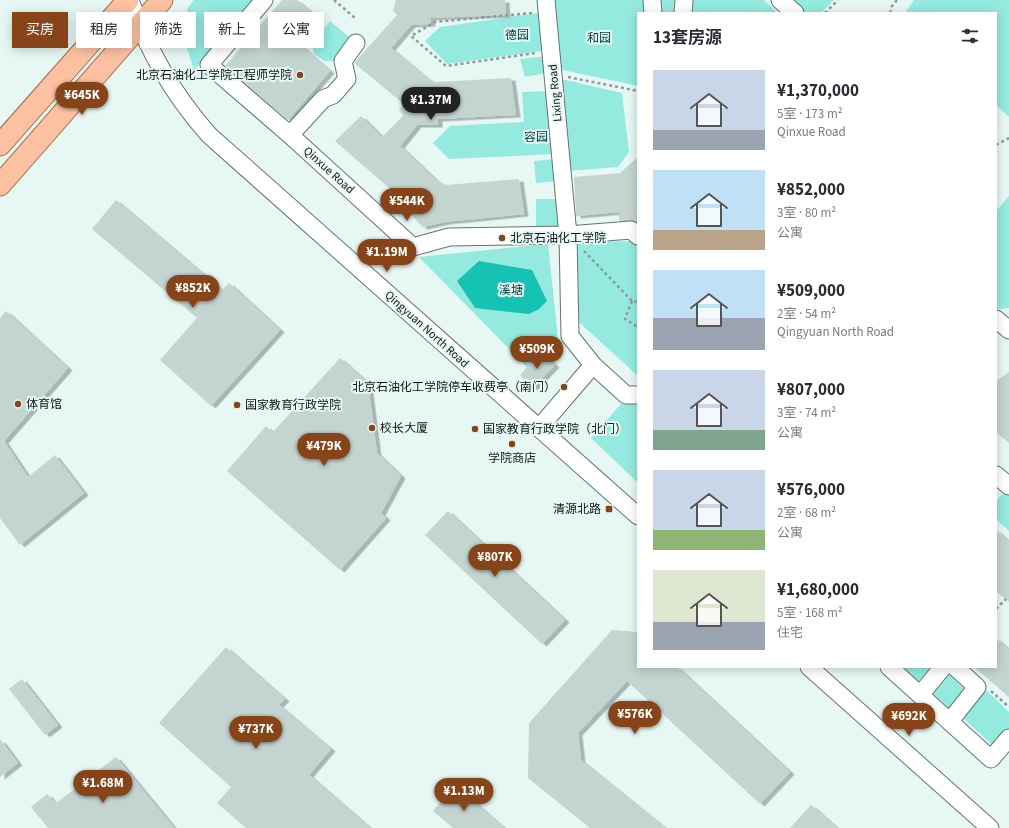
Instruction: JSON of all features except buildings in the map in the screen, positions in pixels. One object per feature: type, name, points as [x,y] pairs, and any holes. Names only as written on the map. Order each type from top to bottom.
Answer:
[{"type":"main road","points":[[0,145],[129,0]]},
{"type":"main road","points":[[0,185],[162,0]]},
{"type":"street","name":"Qingyuan North Road","points":[[129,0],[153,56],[169,84],[188,111],[209,135],[637,515]]},
{"type":"street","points":[[264,0],[209,65],[290,135],[322,99],[333,95],[347,79],[343,61],[356,43]]},
{"type":"street","points":[[652,0],[653,12]]},
{"type":"street","points":[[683,12],[684,0]]},
{"type":"street","points":[[780,0],[794,12]]},
{"type":"street","name":"Lixing Road","points":[[546,6],[568,235],[570,336],[593,366],[626,395],[637,395]]},
{"type":"street","name":"Qinxue Road","points":[[290,135],[413,246],[449,237],[568,235]]},
{"type":"street","points":[[568,235],[632,230],[637,235]]},
{"type":"street","points":[[997,319],[1009,317]]},
{"type":"street","points":[[997,320],[1009,330]]},
{"type":"street","points":[[539,428],[593,366]]},
{"type":"street","points":[[997,475],[1009,486]]},
{"type":"street","points":[[810,668],[990,828]]},
{"type":"street","points":[[890,668],[991,759],[1009,738]]},
{"type":"street","points":[[920,695],[942,668]]},
{"type":"street","points":[[950,721],[977,688],[956,668]]},
{"type":"path","points":[[334,0],[355,18]]},
{"type":"path","points":[[827,12],[838,0]]},
{"type":"path","points":[[890,12],[892,6],[897,0]]},
{"type":"path","points":[[546,6],[435,22],[411,36],[446,66],[550,51]]},
{"type":"path","points":[[553,74],[637,91]]},
{"type":"path","points":[[997,144],[1009,138]]},
{"type":"path","points":[[568,235],[632,300],[637,302]]},
{"type":"path","points":[[632,300],[625,319],[637,326]]},
{"type":"path","points":[[997,609],[1006,599]]},
{"type":"green space","points":[[194,0],[256,0],[245,12],[204,12],[204,48],[213,48],[194,70],[187,48],[196,48],[196,12],[186,12]]},
{"type":"green space","name":"和园","points":[[553,0],[647,0],[647,12],[637,12],[637,86],[558,69]]},
{"type":"green space","points":[[652,0],[684,0],[683,12],[653,12]]},
{"type":"green space","points":[[690,0],[764,0],[777,12],[688,12]]},
{"type":"green space","points":[[794,0],[834,0],[822,12],[803,12]]},
{"type":"green space","points":[[914,0],[1009,0],[1009,117],[997,106],[997,12],[906,12]]},
{"type":"green space","name":"德园","points":[[544,12],[549,50],[447,64],[425,41],[440,27]]},
{"type":"green space","points":[[330,21],[354,41],[338,61],[324,61],[314,54],[313,48],[324,48],[324,28]]},
{"type":"green space","points":[[547,56],[550,72],[525,77],[520,59]]},
{"type":"green space","points":[[557,78],[622,93],[629,152],[618,167],[567,171]]},
{"type":"green space","name":"容园","points":[[552,91],[556,154],[449,159],[433,143],[450,126],[524,122],[522,92]]},
{"type":"green space","points":[[557,159],[559,181],[536,183],[534,161]]},
{"type":"green space","points":[[1009,196],[1009,308],[997,309],[997,210]]},
{"type":"green space","points":[[536,199],[559,199],[560,228],[536,228]]},
{"type":"green space","points":[[634,241],[637,243],[637,375],[570,314],[577,242]]},
{"type":"green space","name":"溪塘","points":[[548,244],[558,339],[528,368],[419,257]]},
{"type":"green space","points":[[621,404],[637,404],[637,482],[591,438]]},
{"type":"green space","points":[[1006,490],[1009,492],[1009,531],[997,520],[997,500]]},
{"type":"green space","points":[[903,668],[932,668],[919,682]]},
{"type":"green space","points":[[949,674],[965,690],[949,708],[932,693]]},
{"type":"green space","points":[[986,690],[1009,712],[1009,732],[995,747],[962,717]]},
{"type":"shaded area","points":[[479,261],[532,270],[547,301],[539,309],[529,314],[475,308],[457,281]]},
{"type":"place","name":"北京石油化工学院工程师学院","points":[[300,75]]},
{"type":"place","name":"北京石油化工学院","points":[[502,238]]},
{"type":"place","name":"北京石油化工学院停车收费亭（南门）","points":[[564,387]]},
{"type":"place","name":"体育馆","points":[[18,404]]},
{"type":"place","name":"国家教育行政学院","points":[[237,405]]},
{"type":"place","name":"校长大厦","points":[[372,428]]},
{"type":"place","name":"国家教育行政学院（北门）","points":[[475,429]]},
{"type":"place","name":"学院商店","points":[[512,444]]},
{"type":"place","name":"清源北路","points":[[609,509]]}]
